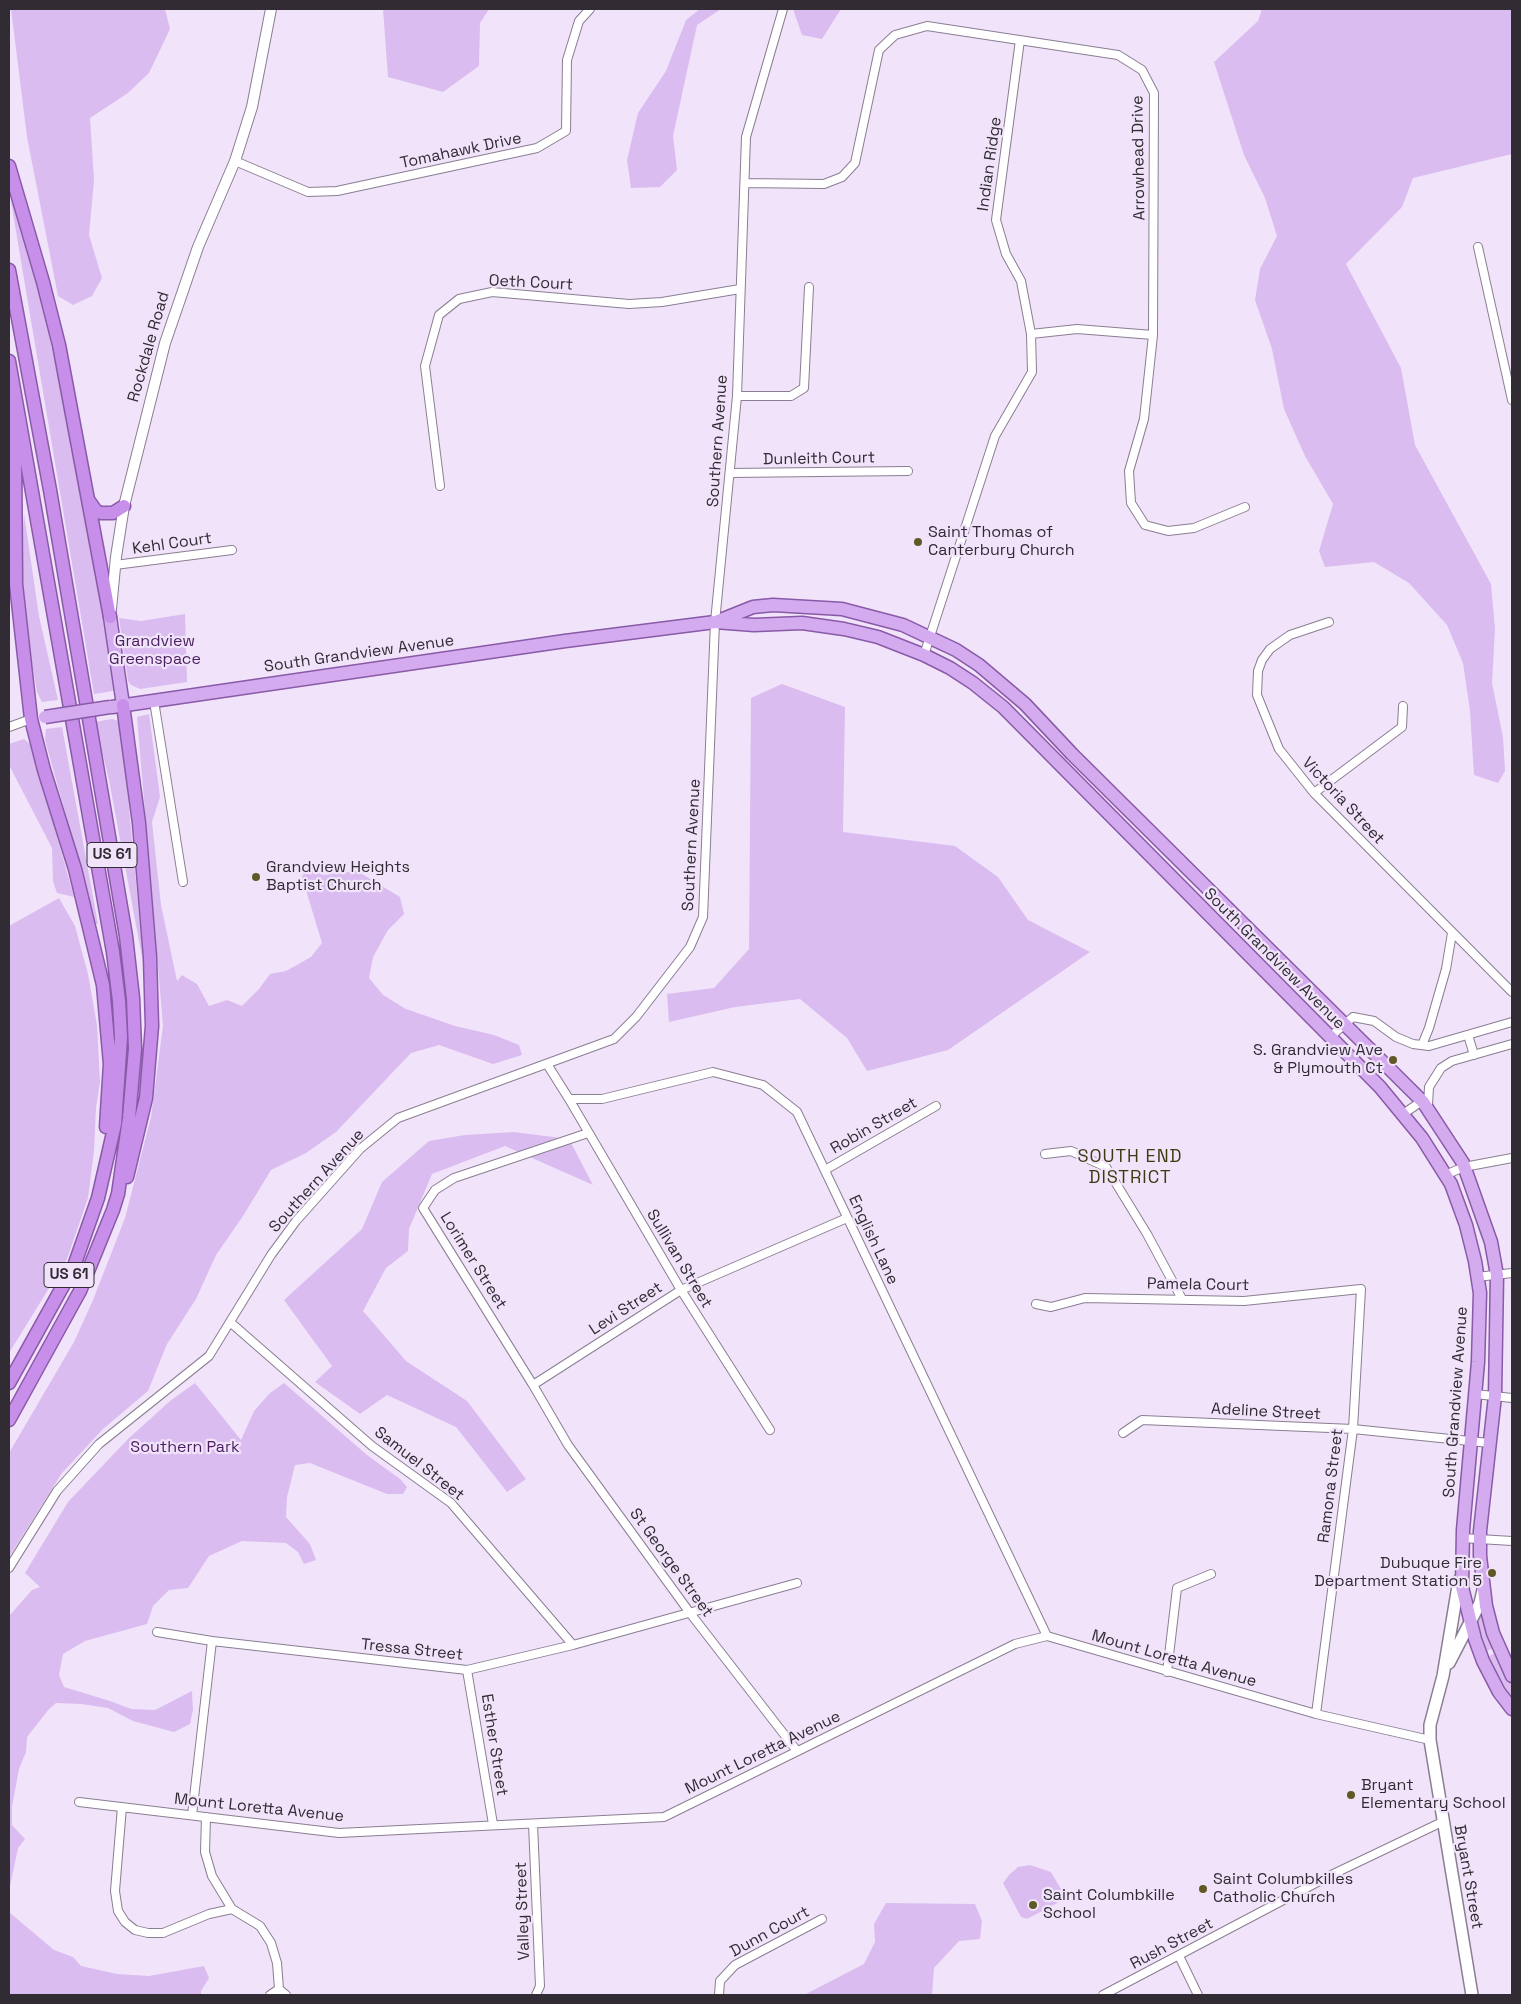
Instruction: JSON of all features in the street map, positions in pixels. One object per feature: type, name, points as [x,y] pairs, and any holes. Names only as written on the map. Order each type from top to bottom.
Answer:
[{"type":"highway","points":[[9,166],[49,305],[89,501],[110,617]]},
{"type":"highway","name":"US 61","points":[[9,270],[56,523],[131,976],[135,1022],[134,1076],[118,1194],[80,1291],[10,1419]]},
{"type":"highway","name":"US 61","points":[[9,360],[10,378],[118,986],[121,1037],[120,1080],[115,1124],[105,1175],[74,1266],[9,1381]]},
{"type":"highway","points":[[9,409],[15,450],[16,584],[31,720],[44,770],[75,869],[103,985],[110,1064],[110,1093],[104,1143],[105,1175]]},
{"type":"highway","points":[[89,501],[96,511],[101,513],[113,513],[124,506]]},
{"type":"highway","points":[[118,1194],[124,1187],[146,1098],[152,1026],[150,957],[139,823],[123,705]]},
{"type":"main road","name":"South Grandview Avenue","points":[[716,622],[753,607],[811,606],[877,617],[930,637],[956,650],[1001,682],[1347,1021],[1426,1104],[1464,1167],[1491,1242],[1497,1275],[1495,1396],[1480,1539],[1483,1586],[1493,1633],[1512,1676]]},
{"type":"main road","name":"Rockdale Road","points":[[110,617],[123,705]]},
{"type":"main road","name":"South Grandview Avenue","points":[[31,720],[545,644],[716,622],[754,625],[802,623],[844,629],[878,637],[924,655],[950,668],[995,701],[1380,1087],[1422,1138],[1451,1184],[1466,1225],[1480,1293],[1475,1394],[1462,1538],[1462,1586],[1480,1654],[1499,1692],[1512,1709]]},
{"type":"main road","points":[[1062,768],[1075,756]]},
{"type":"main road","points":[[1443,1676],[1462,1560]]},
{"type":"main road","points":[[1443,1676],[1482,1597],[1483,1586]]},
{"type":"main road","points":[[1455,1652],[1465,1647],[1480,1654]]},
{"type":"main road","name":"Bryant Street","points":[[1443,1676],[1430,1725],[1430,1740],[1472,1995]]},
{"type":"street","name":"Rockdale Road","points":[[110,617],[115,565],[124,506],[164,343],[198,247],[235,161],[252,108],[271,9]]},
{"type":"street","name":"Tomahawk Drive","points":[[235,161],[308,192],[337,191],[537,148],[566,131],[567,60],[579,21],[590,9]]},
{"type":"street","name":"Southern Avenue","points":[[9,1568],[33,1527],[63,1484],[100,1444],[209,1356],[271,1255],[296,1221],[360,1149],[398,1118],[614,1039],[636,1017],[690,947],[703,917],[716,622],[737,396],[746,138],[783,9]]},
{"type":"street","name":"Arrowhead Drive","points":[[745,183],[824,184],[842,177],[855,163],[879,50],[896,35],[927,26],[1118,55],[1142,70],[1154,94],[1153,335],[1144,418],[1129,471],[1131,504],[1145,525],[1168,532],[1194,528],[1245,507]]},
{"type":"street","name":"Indian Ridge","points":[[924,655],[995,436],[1032,372],[1031,334],[1021,281],[1006,254],[996,220],[1020,40]]},
{"type":"street","points":[[1478,247],[1509,364],[1512,400]]},
{"type":"street","points":[[737,396],[791,396],[804,388],[808,287]]},
{"type":"street","name":"Oeth Court","points":[[440,486],[425,366],[439,316],[459,298],[492,292],[629,304],[662,302],[740,289]]},
{"type":"street","points":[[1031,334],[1076,329],[1153,335]]},
{"type":"street","name":"Dunleith Court","points":[[730,473],[908,471]]},
{"type":"street","name":"Kehl Court","points":[[115,565],[232,550]]},
{"type":"street","name":"Victoria Street","points":[[1329,622],[1290,635],[1270,649],[1262,660],[1257,681],[1258,694],[1279,749],[1314,793],[1452,934],[1512,992]]},
{"type":"street","points":[[154,701],[183,882]]},
{"type":"street","points":[[1314,793],[1402,727],[1403,706]]},
{"type":"street","name":"South Grandview Avenue","points":[[9,727],[31,720]]},
{"type":"street","points":[[1422,1045],[1429,1028],[1446,969],[1452,934]]},
{"type":"street","points":[[1330,1037],[1353,1017],[1374,1020],[1396,1037],[1413,1044],[1429,1046],[1512,1022]]},
{"type":"street","points":[[1468,1035],[1474,1055]]},
{"type":"street","points":[[1403,1114],[1426,1104],[1433,1077],[1441,1068],[1452,1061],[1512,1044]]},
{"type":"street","points":[[547,1064],[569,1099]]},
{"type":"street","name":"English Lane","points":[[569,1099],[602,1099],[713,1072],[763,1085],[797,1112],[1047,1636]]},
{"type":"street","name":"Sullivan Street","points":[[569,1099],[681,1290],[770,1430]]},
{"type":"street","name":"Robin Street","points":[[825,1170],[936,1106]]},
{"type":"street","name":"Lorimer Street","points":[[533,1384],[423,1208],[435,1190],[454,1178],[588,1133]]},
{"type":"street","points":[[1045,1154],[1071,1151],[1106,1167],[1147,1234],[1182,1299]]},
{"type":"street","points":[[1445,1175],[1464,1167],[1512,1158]]},
{"type":"street","name":"Levi Street","points":[[533,1384],[681,1290],[847,1218]]},
{"type":"street","points":[[1478,1277],[1512,1273]]},
{"type":"street","name":"Pamela Court","points":[[1036,1304],[1051,1307],[1085,1298],[1244,1301],[1360,1290]]},
{"type":"street","name":"Ramona Street","points":[[1316,1714],[1353,1430],[1360,1290]]},
{"type":"street","name":"Samuel Street","points":[[230,1322],[372,1446],[451,1503],[573,1645]]},
{"type":"street","name":"St George Street","points":[[533,1384],[568,1445],[690,1613],[797,1751]]},
{"type":"street","points":[[1475,1394],[1512,1398]]},
{"type":"street","name":"Adeline Street","points":[[1123,1432],[1142,1420],[1353,1430],[1489,1443]]},
{"type":"street","points":[[1462,1538],[1512,1541]]},
{"type":"street","points":[[1166,1672],[1176,1588],[1211,1574]]},
{"type":"street","name":"Tressa Street","points":[[157,1632],[212,1641],[467,1670],[573,1645],[797,1583]]},
{"type":"street","name":"Mount Loretta Avenue","points":[[79,1802],[339,1832],[664,1817],[1015,1644],[1047,1636],[1316,1714],[1430,1740]]},
{"type":"street","points":[[192,1815],[212,1641]]},
{"type":"street","name":"Esther Street","points":[[467,1670],[492,1824]]},
{"type":"street","points":[[122,1807],[115,1891],[118,1911],[125,1922],[135,1930],[148,1933],[163,1933],[209,1914],[232,1909]]},
{"type":"street","points":[[206,1817],[204,1840],[207,1863],[232,1909],[260,1926],[271,1943],[277,1963],[279,1989],[286,1995]]},
{"type":"street","name":"Rush Street","points":[[1103,1995],[1329,1876],[1442,1822]]},
{"type":"street","name":"Valley Street","points":[[533,1824],[540,1986],[536,1995]]},
{"type":"street","name":"Dunn Court","points":[[719,1995],[720,1981],[735,1965],[822,1919]]},
{"type":"street","points":[[1179,1956],[1198,1995]]},
{"type":"street","points":[[270,1995],[279,1989]]},
{"type":"green space","points":[[11,9],[165,9],[170,29],[149,73],[128,93],[90,118],[94,180],[89,235],[102,278],[92,296],[73,305],[58,296],[27,137]]},
{"type":"green space","points":[[383,9],[489,9],[480,23],[479,66],[443,92],[388,77]]},
{"type":"green space","points":[[700,9],[721,9],[697,25],[673,136],[677,170],[660,187],[631,188],[627,160],[638,113],[666,71],[686,20]]},
{"type":"green space","points":[[793,9],[841,9],[822,39],[802,35]]},
{"type":"green space","points":[[1262,9],[1510,9],[1512,11],[1512,154],[1413,178],[1402,207],[1346,264],[1401,368],[1415,445],[1491,584],[1495,629],[1492,683],[1503,737],[1505,771],[1498,783],[1474,775],[1470,711],[1463,663],[1447,625],[1409,583],[1374,562],[1325,567],[1319,551],[1333,504],[1305,456],[1284,409],[1272,349],[1255,300],[1260,269],[1277,236],[1265,198],[1244,155],[1214,62],[1258,21]]},
{"type":"green space","points":[[9,178],[47,325],[85,510],[114,669],[116,690],[107,692],[94,694],[9,190]]},
{"type":"green space","points":[[24,514],[39,616],[58,700],[42,702],[37,692],[24,615],[20,568]]},
{"type":"green space","name":"Grandview Greenspace","points":[[185,614],[187,682],[140,689],[131,685],[128,681],[119,618],[141,621]]},
{"type":"green space","points":[[782,684],[845,707],[843,832],[955,846],[998,877],[1028,920],[1090,952],[948,1050],[867,1071],[847,1038],[800,999],[735,1007],[669,1022],[667,994],[714,988],[749,949],[751,698]]},
{"type":"green space","points":[[149,714],[160,797],[152,822],[161,905],[177,981],[182,975],[197,984],[209,1006],[227,1000],[242,1006],[259,989],[270,974],[286,971],[311,957],[322,943],[302,877],[308,866],[323,875],[357,871],[400,897],[404,914],[388,930],[373,957],[369,978],[383,995],[406,1009],[455,1026],[494,1035],[519,1045],[522,1055],[493,1064],[439,1045],[411,1053],[336,1132],[306,1153],[271,1170],[216,1255],[196,1299],[167,1344],[148,1391],[103,1429],[62,1473],[9,1557],[9,1453],[74,1342],[93,1300],[125,1218],[151,1117],[163,1026],[137,717]]},
{"type":"green space","points":[[112,719],[121,722],[144,968],[109,780],[95,722]]},
{"type":"green space","points":[[62,727],[98,924],[96,924],[45,740],[46,729]]},
{"type":"green space","points":[[24,739],[31,745],[74,897],[57,893],[53,881],[52,848],[9,765],[9,744]]},
{"type":"green space","points":[[59,898],[75,926],[88,974],[97,1025],[100,1082],[96,1108],[94,1151],[88,1198],[67,1259],[9,1353],[9,926]]},
{"type":"green space","points":[[514,1132],[569,1139],[593,1185],[505,1146],[432,1174],[409,1229],[408,1251],[386,1268],[363,1311],[406,1361],[467,1401],[526,1479],[507,1492],[456,1427],[387,1395],[360,1414],[315,1382],[332,1366],[284,1300],[362,1229],[382,1182],[429,1141],[465,1135]]},
{"type":"green space","name":"Southern Park","points":[[195,1383],[241,1440],[254,1411],[270,1393],[284,1383],[367,1455],[400,1479],[407,1487],[403,1494],[387,1494],[310,1463],[295,1465],[287,1497],[286,1517],[310,1544],[316,1560],[304,1564],[298,1552],[286,1543],[242,1541],[209,1556],[188,1588],[169,1590],[153,1606],[147,1624],[85,1641],[63,1654],[59,1675],[64,1687],[131,1709],[155,1710],[192,1691],[193,1710],[190,1724],[174,1732],[133,1721],[108,1708],[56,1703],[49,1709],[27,1737],[26,1752],[19,1769],[12,1806],[12,1825],[25,1839],[18,1848],[9,1891],[9,1616],[32,1590],[40,1587],[25,1573],[68,1502],[128,1439],[170,1401]]},
{"type":"green space","points":[[1480,1610],[1493,1648],[1487,1651],[1477,1620]]},
{"type":"green space","points":[[1495,1653],[1512,1687],[1512,1700],[1489,1656]]},
{"type":"green space","points":[[1030,1865],[1051,1872],[1062,1891],[1061,1901],[1027,1919],[1021,1917],[1003,1883],[1018,1867]]},
{"type":"green space","points":[[886,1903],[975,1904],[982,1921],[980,1939],[959,1941],[934,1968],[932,1995],[804,1995],[864,1964],[875,1942],[874,1924]]},
{"type":"green space","points":[[9,1912],[54,1950],[73,1957],[81,1966],[117,1974],[149,1976],[204,1966],[209,1978],[201,1991],[201,1995],[9,1995]]},
{"type":"place","name":"Saint Thomas of Canterbury Church","points":[[918,542]]},
{"type":"place","name":"Grandview Heights Baptist Church","points":[[256,877]]},
{"type":"place","name":"S. Grandview Ave & Plymouth Ct","points":[[1393,1060]]},
{"type":"place","name":"Dubuque Fire Department Station 5","points":[[1492,1573]]},
{"type":"place","name":"Bryant Elementary School","points":[[1351,1795]]},
{"type":"place","name":"Saint Columbkilles Catholic Church","points":[[1203,1889]]},
{"type":"place","name":"Saint Columbkille School","points":[[1033,1905]]},
{"type":"district","name":"SOUTH END DISTRICT","points":[[1130,1167]]}]
